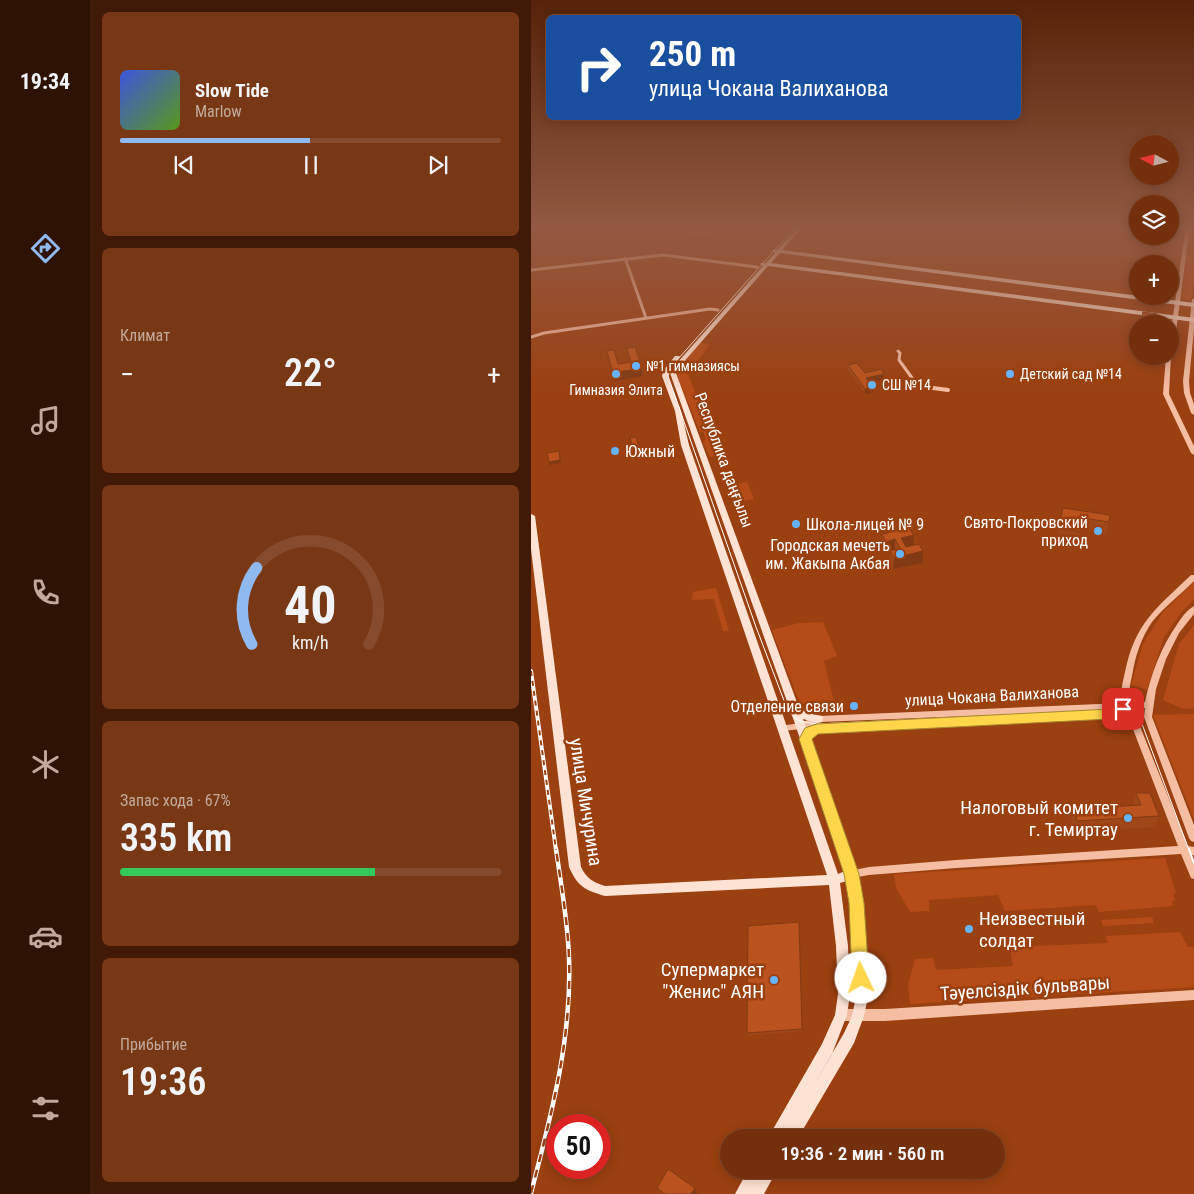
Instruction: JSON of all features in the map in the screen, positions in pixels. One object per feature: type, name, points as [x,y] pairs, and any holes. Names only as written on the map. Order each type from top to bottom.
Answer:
[{"type":"main road","name":"Республика даңғылы","points":[[744,282],[670,365],[665,376],[678,412],[685,446],[834,880],[842,946],[844,994],[841,1015],[827,1049],[780,1129]]},
{"type":"main road","name":"Республика даңғылы","points":[[751,282],[679,364],[673,374],[801,726],[852,874],[857,903],[862,997],[858,1016],[849,1038],[795,1129]]},
{"type":"main road","points":[[901,282],[1153,315]]},
{"type":"main road","points":[[1013,282],[1129,297]]},
{"type":"main road","points":[[1179,303],[1193,305]]},
{"type":"main road","points":[[1179,318],[1193,320]]},
{"type":"main road","name":"улица Мичурина","points":[[531,516],[575,867],[579,877],[588,886],[605,891],[834,880],[852,874]]},
{"type":"main road","points":[[795,710],[817,724],[805,739]]},
{"type":"main road","points":[[742,1194],[751,1179]]},
{"type":"main road","points":[[756,1194],[765,1179]]},
{"type":"street","points":[[633,282],[646,318]]},
{"type":"street","points":[[1179,294],[1180,282]]},
{"type":"street","points":[[1194,300],[1186,381],[1187,393],[1194,413]]},
{"type":"street","points":[[531,337],[545,333],[646,318],[709,309],[718,310]]},
{"type":"street","points":[[898,352],[900,353],[899,360],[918,386],[948,390]]},
{"type":"street","points":[[1169,365],[1166,394],[1194,453]]},
{"type":"street","points":[[1135,722],[1124,715],[1109,710],[1117,702],[1126,685],[1137,644],[1149,620],[1194,577]]},
{"type":"street","points":[[1194,609],[1176,630],[1169,642],[1148,705],[1148,717],[1194,838]]},
{"type":"street","points":[[1126,685],[1127,705],[1189,851],[1194,875]]},
{"type":"street","name":"улица Чокана Валиханова","points":[[783,728],[817,724],[1109,710],[1127,705],[1148,705]]},
{"type":"street","points":[[852,874],[938,866],[1189,851]]},
{"type":"street","name":"Тәуелсіздік бульвары","points":[[841,1015],[858,1016],[1194,995]]},
{"type":"shaded area","points":[[1183,282],[1193,282],[1191,300],[1181,298]]},
{"type":"shaded area","points":[[700,342],[710,345],[691,369],[683,366],[684,361]]},
{"type":"shaded area","points":[[680,372],[693,372],[688,374],[720,456],[710,457],[703,441],[706,440],[703,432],[700,432],[677,375]]},
{"type":"shaded area","points":[[747,482],[754,499],[739,502],[732,485]]},
{"type":"shaded area","points":[[1194,582],[1194,600],[1181,612],[1164,637],[1147,690],[1131,685],[1143,644],[1163,612]]},
{"type":"shaded area","points":[[716,588],[729,631],[723,631],[714,599],[692,600],[693,592]]},
{"type":"shaded area","points":[[823,622],[837,656],[824,661],[834,702],[800,704],[772,630],[799,623]]},
{"type":"shaded area","points":[[1194,625],[1194,708],[1183,709],[1163,700],[1179,644]]},
{"type":"shaded area","points":[[1194,714],[1194,819],[1153,715]]},
{"type":"shaded area","points":[[1165,858],[1176,893],[1173,894],[1175,900],[1172,901],[1173,906],[1099,912],[1096,905],[1005,911],[998,895],[929,900],[929,911],[910,912],[896,888],[894,874]]},
{"type":"shaded area","points":[[1152,917],[1154,923],[1103,926],[1101,920]]},
{"type":"shaded area","points":[[1180,932],[1188,947],[1194,947],[1194,987],[910,1004],[908,985],[915,959],[933,958],[936,970],[1013,966],[1010,947],[1108,943],[1106,936]]},
{"type":"building","points":[[1143,312],[1157,314],[1157,315],[1142,315]]},
{"type":"building","points":[[635,347],[642,368],[613,373],[607,351],[614,350],[618,364],[631,362],[627,348]]},
{"type":"building","points":[[857,363],[865,373],[881,369],[884,374],[866,378],[873,387],[865,389],[848,365]]},
{"type":"building","points":[[636,437],[639,446],[633,447],[630,438]]},
{"type":"building","points":[[559,451],[560,460],[549,462],[547,453]]},
{"type":"building","points":[[1063,508],[1110,515],[1109,522],[1083,518],[1080,532],[1059,528]]},
{"type":"building","points":[[909,528],[914,535],[901,538],[906,547],[919,544],[923,551],[894,558],[890,551],[900,548],[895,539],[886,542],[882,534]]},
{"type":"building","points":[[1136,793],[1150,793],[1159,816],[1077,821],[1074,809],[1141,805]]},
{"type":"building","name":"Супермаркет \"Женис\" АЯН","points":[[799,922],[802,1029],[747,1033],[748,926]]},
{"type":"building","points":[[668,1169],[695,1188],[691,1194],[665,1194],[657,1188]]},
{"type":"tram line","points":[[747,282],[671,367],[668,376],[756,627],[788,711],[799,721],[817,724],[1115,710],[1131,714],[1142,724],[1189,850]]},
{"type":"tram line","points":[[1189,849],[1194,863]]},
{"type":"railway","points":[[531,671],[556,850]]},
{"type":"railway","points":[[531,1193],[559,1077],[567,1018],[569,958],[556,849]]},
{"type":"place","name":"№1 гимназиясы","points":[[636,366]]},
{"type":"place","name":"Гимназия Элита","points":[[616,374]]},
{"type":"place","name":"Детский сад №14","points":[[1010,374]]},
{"type":"place","name":"СШ №14","points":[[872,385]]},
{"type":"place","name":"Южный","points":[[615,451]]},
{"type":"place","name":"Школа-лицей № 9","points":[[796,524]]},
{"type":"place","name":"Свято-Покровский приход","points":[[1098,531]]},
{"type":"place","name":"Городская мечеть им. Жакыпа Акбая","points":[[900,554]]},
{"type":"place","name":"Отделение связи","points":[[854,706]]},
{"type":"place","name":"Налоговый комитет г. Темиртау","points":[[1128,818]]},
{"type":"place","name":"Неизвестный солдат","points":[[969,929]]},
{"type":"place","name":"Супермаркет \"Женис\" АЯН","points":[[774,980]]},
{"type":"route","points":[[861,978],[857,903],[852,874],[805,739],[810,732],[817,729],[946,721],[1110,714],[1120,712],[1123,709]]}]
